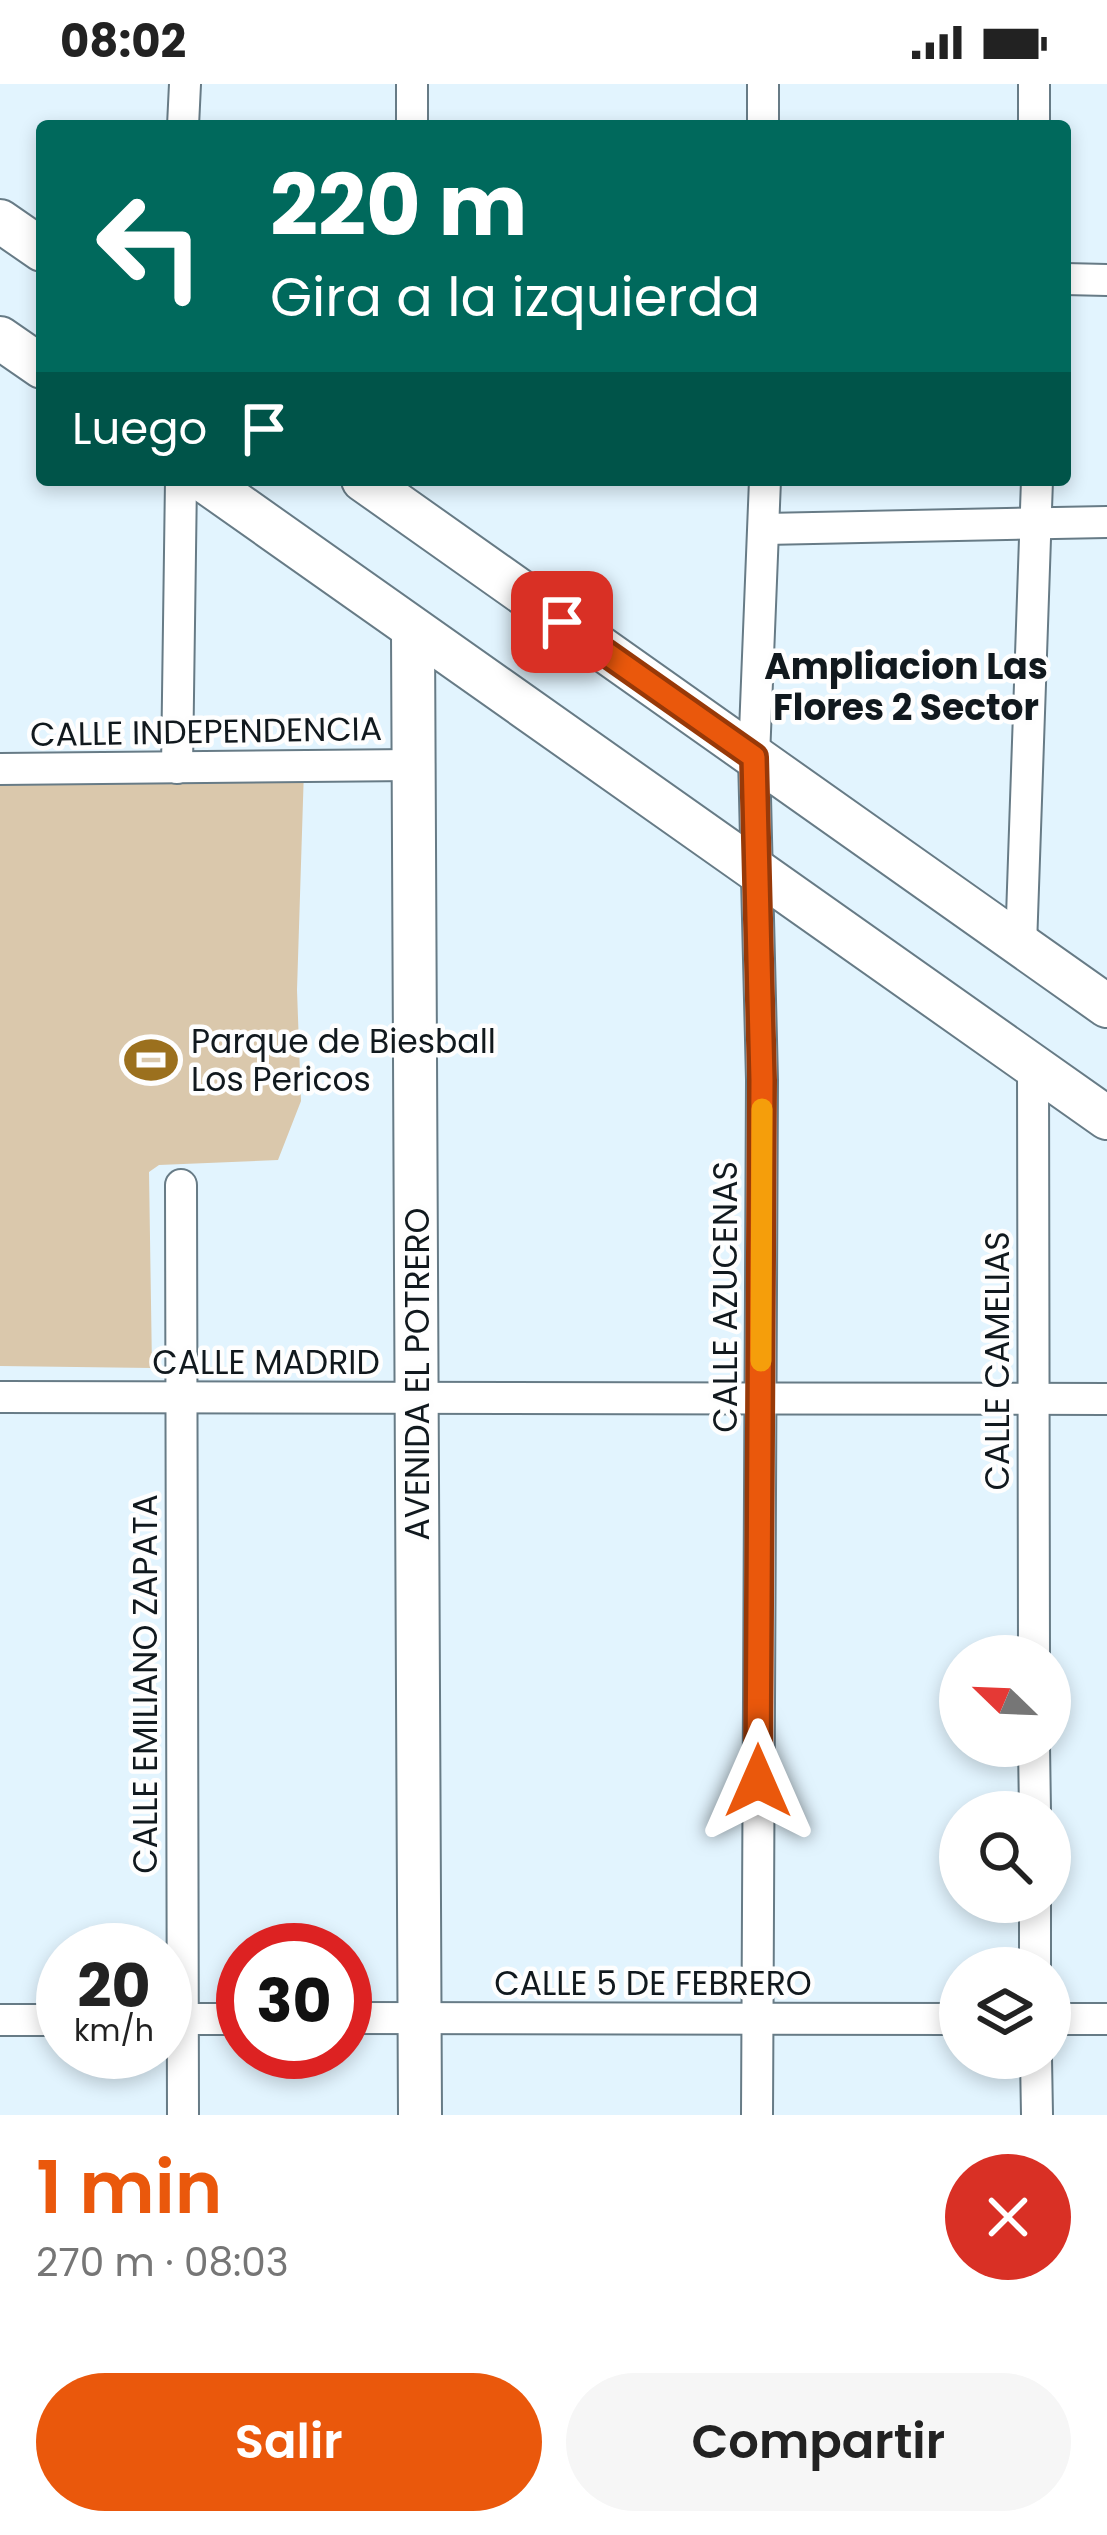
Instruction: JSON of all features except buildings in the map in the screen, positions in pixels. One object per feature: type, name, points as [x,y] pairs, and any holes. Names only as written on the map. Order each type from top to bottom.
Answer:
[{"type":"main road","points":[[0,221],[36,246]]},
{"type":"main road","points":[[0,338],[36,363]]},
{"type":"main road","points":[[211,486],[413,633],[1107,1118]]},
{"type":"main road","points":[[379,486],[409,497],[754,757],[1107,1006]]},
{"type":"main road","name":"AVENIDA EL POTRERO","points":[[413,633],[420,2115]]},
{"type":"street","points":[[184,120],[185,84]]},
{"type":"street","points":[[412,84],[412,120]]},
{"type":"street","points":[[763,84],[763,120]]},
{"type":"street","points":[[1034,84],[1034,120]]},
{"type":"street","points":[[1071,279],[1107,280]]},
{"type":"street","points":[[177,768],[181,486]]},
{"type":"street","name":"CALLE AZUCENAS","points":[[757,2115],[762,1080],[754,757],[765,486]]},
{"type":"street","points":[[1021,946],[1037,486]]},
{"type":"street","points":[[765,529],[1107,522]]},
{"type":"street","name":"CALLE INDEPENDENCIA","points":[[0,769],[412,765]]},
{"type":"street","name":"CALLE CAMELIAS","points":[[1033,1065],[1034,1635]]},
{"type":"street","name":"CALLE EMILIANO ZAPATA","points":[[175,1923],[181,1185]]},
{"type":"street","name":"CALLE MADRID","points":[[0,1397],[1107,1399]]},
{"type":"street","name":"CALLE 5 DE FEBRERO","points":[[372,2018],[939,2020]]},
{"type":"street","points":[[1071,2019],[1107,2019]]},
{"type":"street","points":[[0,2020],[36,2020]]},
{"type":"street","name":"CALLE EMILIANO ZAPATA","points":[[180,2079],[183,2115]]},
{"type":"street","points":[[1036,2079],[1037,2115]]},
{"type":"shaded area","name":"Parque de Biesball Los Pericos","points":[[304,769],[297,990],[301,1101],[278,1160],[159,1165],[149,1172],[152,1368],[0,1366],[0,771]]},
{"type":"slow traffic","points":[[761,1361],[762,1109]]},
{"type":"place","name":"Parque de Biesball Los Pericos","points":[[151,1060]]},
{"type":"district","name":"Ampliacion Las Flores 2 Sector","points":[[906,686]]},
{"type":"route","points":[[562,622],[754,757],[762,1080],[758,1781]]}]
